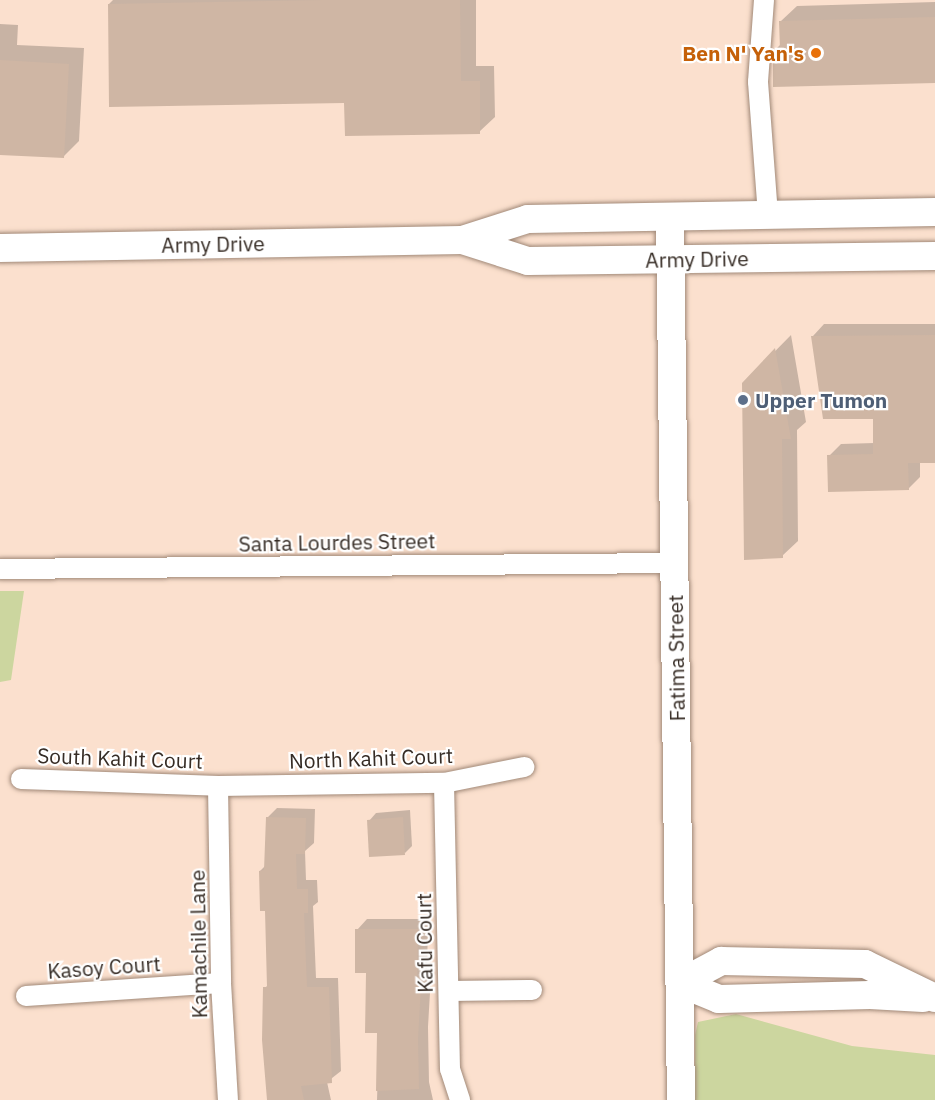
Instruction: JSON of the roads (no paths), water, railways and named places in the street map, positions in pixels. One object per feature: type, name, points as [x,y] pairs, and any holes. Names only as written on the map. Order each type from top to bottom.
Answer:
[{"type":"main road","name":"Army Drive","points":[[0,248],[462,240],[528,219],[935,212]]},
{"type":"main road","name":"Fatima Street","points":[[670,217],[681,1100]]},
{"type":"main road","name":"Army Drive","points":[[462,240],[528,261],[935,256]]},
{"type":"main road","points":[[680,983],[721,961],[865,964],[935,999]]},
{"type":"main road","points":[[680,983],[719,999],[870,994],[935,999]]},
{"type":"street","points":[[764,0],[758,82],[768,215]]},
{"type":"street","name":"Santa Lourdes Street","points":[[0,569],[675,563]]},
{"type":"street","name":"North Kahit Court","points":[[219,786],[444,783],[524,767]]},
{"type":"street","name":"South Kahit Court","points":[[21,779],[219,786]]},
{"type":"street","name":"Kafu Court","points":[[444,783],[450,1069],[460,1100]]},
{"type":"street","name":"Kamachile Lane","points":[[219,786],[221,983],[228,1100]]},
{"type":"street","name":"Kasoy Court","points":[[26,996],[221,983]]},
{"type":"street","points":[[449,991],[532,990]]},
{"type":"place","name":"Ben N' Yan's","points":[[816,53]]},
{"type":"place","name":"Upper Tumon","points":[[743,400]]}]
